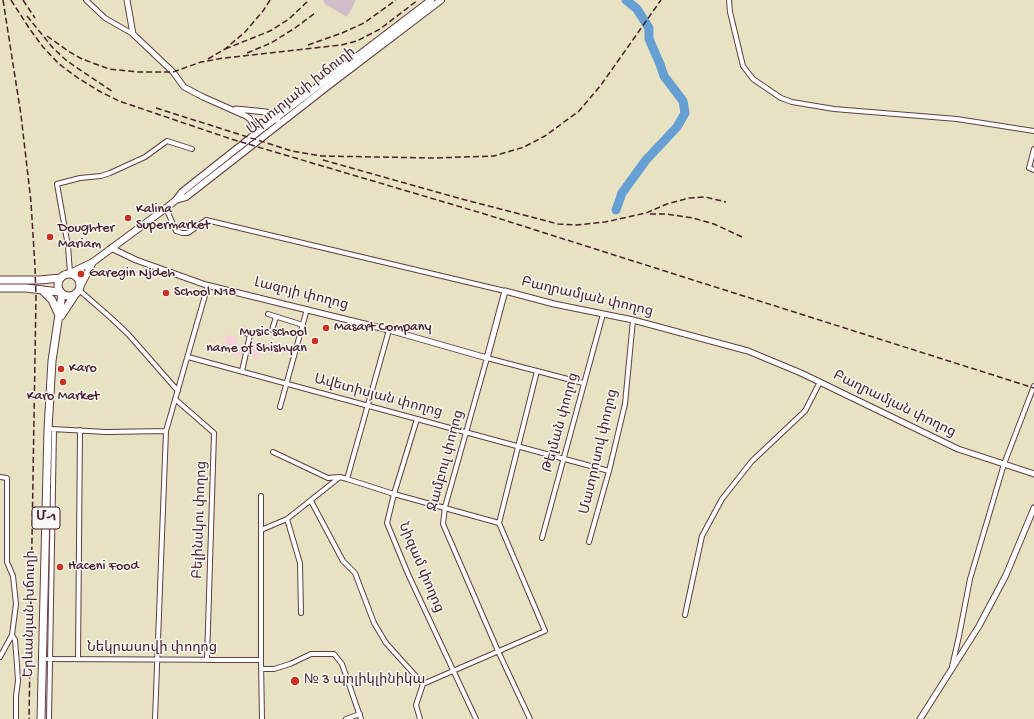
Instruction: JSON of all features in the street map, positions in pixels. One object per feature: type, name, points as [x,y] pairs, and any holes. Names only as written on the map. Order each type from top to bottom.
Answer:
[{"type":"highway","points":[[0,280],[40,280],[60,278],[70,273],[76,276],[80,283],[78,290],[69,296],[61,293],[26,288],[0,288]]},
{"type":"highway","points":[[60,278],[57,285],[61,293]]},
{"type":"highway","points":[[42,290],[52,300],[60,317]]},
{"type":"highway","name":"Երևանյան խճուղի","points":[[60,317],[78,290]]},
{"type":"highway","name":"Երևանյան խճուղի","points":[[41,719],[46,659],[52,361],[60,317],[61,293]]},
{"type":"main road","name":"Ախուրյանի խճուղի","points":[[176,200],[186,197],[278,121],[431,0]]},
{"type":"main road","name":"Ախուրյանի խճուղի","points":[[78,290],[93,262],[166,208],[176,200],[182,192],[254,135],[278,121],[441,0]]},
{"type":"main road","points":[[70,273],[93,262]]},
{"type":"street","points":[[86,0],[105,18],[133,34],[173,72],[184,87],[203,97],[233,109],[250,119],[254,126],[254,135]]},
{"type":"street","points":[[127,0],[133,34]]},
{"type":"street","points":[[729,0],[730,12],[743,66],[753,79],[781,98],[792,102],[834,109],[957,119],[1034,131]]},
{"type":"street","points":[[233,109],[266,112],[272,114],[278,121]]},
{"type":"street","points":[[70,273],[68,246],[57,184],[80,178],[101,176],[110,173],[145,157],[167,141],[192,149]]},
{"type":"street","points":[[1034,149],[1029,168],[1034,170]]},
{"type":"street","name":"Բաղրամյան փողոց","points":[[166,208],[176,231],[182,233],[188,233],[206,220],[554,304],[633,320],[748,351],[820,382],[958,449],[1034,474]]},
{"type":"street","name":"Լազոյի փողոց","points":[[111,248],[136,260],[208,285],[388,330],[487,358]]},
{"type":"street","points":[[155,719],[166,431],[208,285]]},
{"type":"street","points":[[78,290],[128,334],[178,391]]},
{"type":"street","name":"Ջամբուլ փողոց","points":[[505,291],[445,507],[443,524],[498,651],[530,719]]},
{"type":"street","points":[[280,407],[307,309]]},
{"type":"street","points":[[268,314],[303,324]]},
{"type":"street","name":"Թելման փողոց","points":[[542,538],[603,314]]},
{"type":"street","points":[[272,330],[276,317]]},
{"type":"street","name":"Մատրոսով փողոց","points":[[589,542],[625,404],[633,320]]},
{"type":"street","points":[[347,479],[388,330]]},
{"type":"street","points":[[242,371],[250,335],[247,334]]},
{"type":"street","name":"Ավետիսյան փողոց","points":[[188,357],[608,472]]},
{"type":"street","points":[[487,358],[584,383]]},
{"type":"street","points":[[420,719],[416,705],[423,684],[545,631],[499,523],[537,371]]},
{"type":"street","points":[[685,616],[702,536],[722,499],[752,461],[805,411],[820,382]]},
{"type":"street","points":[[950,671],[959,636],[970,578],[1004,464],[1034,386]]},
{"type":"street","name":"Բելինսկու փողոց","points":[[175,400],[214,433],[208,660]]},
{"type":"street","name":"Նիզամ փողոց","points":[[417,419],[394,494],[387,523],[408,574],[476,719]]},
{"type":"street","points":[[51,429],[166,431]]},
{"type":"street","points":[[78,659],[80,430]]},
{"type":"street","points":[[273,452],[328,478],[340,477],[394,494],[499,523]]},
{"type":"street","points":[[0,477],[7,478],[7,562],[13,576],[16,604],[12,635],[0,657]]},
{"type":"street","points":[[261,530],[287,520],[340,477]]},
{"type":"street","points":[[261,496],[262,719]]},
{"type":"street","points":[[311,501],[343,561],[355,573],[374,623],[386,643],[423,684]]},
{"type":"street","points":[[920,719],[979,626],[1002,581],[1034,508]]},
{"type":"street","points":[[287,520],[300,562],[301,613]]},
{"type":"street","points":[[12,635],[15,640],[18,681],[16,696],[16,719]]},
{"type":"street","points":[[261,669],[279,668],[311,654],[334,654],[342,664],[360,717],[346,719]]},
{"type":"street","points":[[46,659],[49,719]]},
{"type":"street","name":"Նեկրասովի փողոց","points":[[46,659],[261,660]]},
{"type":"shaded area","points":[[323,0],[356,0],[347,17],[325,4]]},
{"type":"shaded area","points":[[227,334],[238,337],[236,343],[252,347],[254,341],[263,343],[259,359],[252,357],[253,350],[243,348],[241,357],[231,355],[233,346],[224,344]]},
{"type":"waterway","points":[[616,210],[622,193],[646,160],[677,127],[685,113],[683,101],[664,76],[649,39],[649,28],[637,9],[626,0]]},
{"type":"railway","points":[[3,0],[21,115],[31,202],[35,267],[36,297],[29,719]]},
{"type":"railway","points":[[11,0],[43,47],[59,64],[99,91],[119,101],[231,139],[488,215],[1034,388]]},
{"type":"railway","points":[[23,0],[35,18]]},
{"type":"railway","points":[[208,59],[225,49],[245,32],[263,11],[270,0]]},
{"type":"railway","points":[[225,49],[270,31],[289,19],[309,0]]},
{"type":"railway","points":[[308,45],[342,33],[364,23],[396,0]]},
{"type":"railway","points":[[47,36],[82,59],[109,69],[138,72],[173,72],[201,62],[224,58],[341,45],[357,41],[380,29],[418,0]]},
{"type":"railway","points":[[156,108],[292,151],[321,156],[434,158],[494,156],[524,147],[545,136],[579,111],[601,85],[661,0]]},
{"type":"railway","points":[[247,53],[271,43],[315,13]]},
{"type":"railway","points":[[27,16],[53,48],[67,61],[113,92]]},
{"type":"railway","points":[[323,160],[558,224],[576,225],[605,222],[646,213],[667,204],[689,198],[705,197],[726,202]]},
{"type":"railway","points":[[650,214],[666,214],[693,218],[714,224],[742,237]]},
{"type":"place","name":"Kalina Supermarket","points":[[128,218]]},
{"type":"place","name":"Doughter Mariam","points":[[50,237]]},
{"type":"place","name":"Garegin Njdeh","points":[[81,274]]},
{"type":"place","name":"School N18","points":[[166,293]]},
{"type":"place","name":"Masart Company","points":[[326,328]]},
{"type":"place","name":"Music school name of Shishyan","points":[[315,341]]},
{"type":"place","name":"Karo","points":[[61,369]]},
{"type":"place","name":"Karo Market","points":[[63,382]]},
{"type":"place","name":"Haceni Food","points":[[60,567]]},
{"type":"place","name":"№ 3 պոլիկլինիկա","points":[[295,681]]}]
